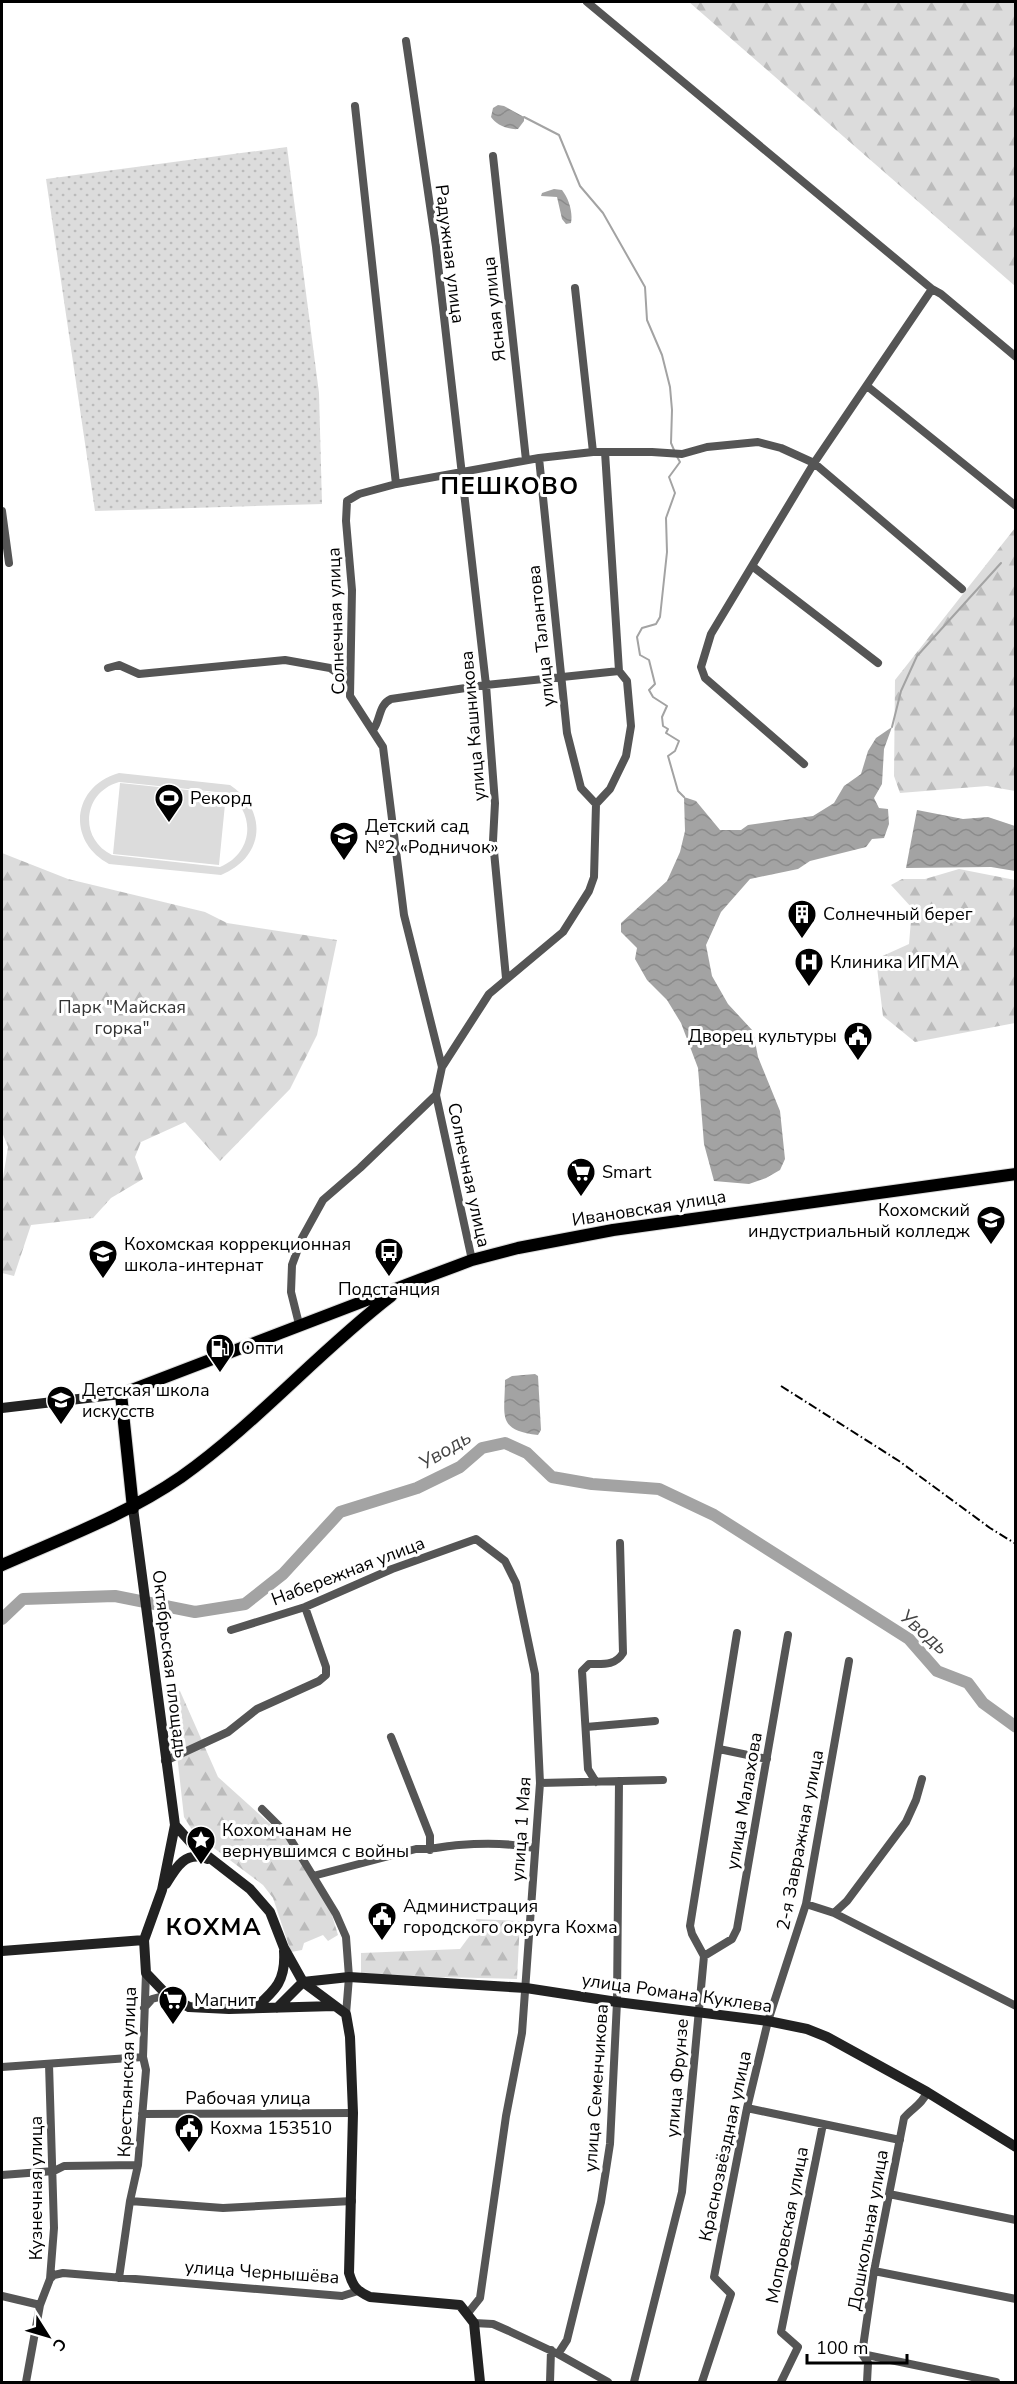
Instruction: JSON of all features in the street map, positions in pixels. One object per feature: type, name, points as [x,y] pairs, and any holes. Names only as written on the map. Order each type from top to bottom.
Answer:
[{"type":"main road","name":"Ивановская улица","points":[[121,1394],[299,1324],[402,1288],[472,1260],[518,1248],[613,1230],[1016,1174]]},
{"type":"main road","name":"Ивановская улица","points":[[2,1565],[133,1508],[180,1477],[236,1433],[345,1334],[402,1288]]},
{"type":"main road","points":[[336,1311],[345,1318],[347,1326],[345,1334]]},
{"type":"main road","points":[[2,1408],[121,1394],[133,1508]]},
{"type":"main road","name":"Октябрьская площадь","points":[[133,1508],[175,1825]]},
{"type":"main road","points":[[175,1825],[184,1836],[250,1889],[270,1912],[284,1948],[303,1982],[345,2014],[350,2037],[353,2113],[349,2273],[358,2291]]},
{"type":"main road","points":[[175,1825],[162,1890],[144,1940],[146,1973],[167,1995],[189,2007],[335,2006]]},
{"type":"main road","points":[[162,1890],[180,1863],[187,1858],[194,1855],[214,1861]]},
{"type":"main road","points":[[2,1951],[144,1940]]},
{"type":"main road","points":[[255,2008],[280,1982],[285,1969],[284,1948]]},
{"type":"main road","name":"улица Романа Куклева","points":[[303,1982],[350,1977],[526,1988],[768,2021],[807,2029],[827,2037],[927,2092],[1016,2147]]},
{"type":"main road","points":[[277,2008],[303,1982]]},
{"type":"main road","name":"улица Чернышёва","points":[[358,2291],[370,2296],[451,2303],[460,2305],[468,2313]]},
{"type":"main road","points":[[468,2313],[474,2323],[480,2382]]},
{"type":"street","points":[[587,2],[1016,357]]},
{"type":"street","name":"Радужная улица","points":[[406,41],[436,247],[461,472]]},
{"type":"street","points":[[355,106],[396,484],[539,458],[593,452],[652,452],[672,455],[707,447],[758,442],[781,448],[814,463],[962,589]]},
{"type":"street","name":"Ясная улица","points":[[493,156],[526,460]]},
{"type":"street","points":[[575,288],[593,452]]},
{"type":"street","points":[[804,764],[705,678],[701,667],[711,634],[814,463],[932,289]]},
{"type":"street","points":[[867,386],[1016,506]]},
{"type":"street","points":[[442,1067],[489,994],[563,933],[589,891],[594,877],[596,804],[610,789],[626,756],[631,726],[627,681],[619,671],[605,452]]},
{"type":"street","name":"улица Талантова","points":[[539,458],[567,733],[582,788],[596,804]]},
{"type":"street","name":"улица Кашникова","points":[[461,472],[486,686],[495,803],[493,841],[506,978]]},
{"type":"street","name":"Солнечная улица","points":[[396,484],[358,494],[347,501],[346,521],[352,590],[350,696],[383,747],[404,915],[442,1067],[436,1095],[472,1260]]},
{"type":"street","points":[[2,510],[9,563]]},
{"type":"street","points":[[752,566],[878,663]]},
{"type":"street","points":[[108,668],[120,665],[139,675],[285,660],[330,668],[350,682]]},
{"type":"street","points":[[373,730],[378,723],[380,712],[386,702],[391,699],[619,671]]},
{"type":"street","points":[[299,1324],[291,1292],[292,1265],[302,1238],[323,1200],[436,1095]]},
{"type":"street","name":"Набережная улица","points":[[231,1630],[305,1607],[392,1569],[476,1539]]},
{"type":"street","name":"улица 1 Мая","points":[[468,2313],[480,2298],[506,2116],[522,2033],[540,1783],[535,1674],[516,1583],[505,1561],[476,1539]]},
{"type":"street","points":[[596,1782],[588,1769],[582,1671],[589,1664],[612,1663],[619,1660],[622,1653],[620,1543]]},
{"type":"street","points":[[165,1761],[228,1731],[257,1709],[319,1681],[326,1675],[326,1667],[305,1607]]},
{"type":"street","points":[[704,1956],[690,1926],[737,1633]]},
{"type":"street","name":"улица Малахова","points":[[704,1956],[732,1939],[737,1929],[788,1635]]},
{"type":"street","name":"2-я Завражная улица","points":[[768,2021],[806,1905],[849,1661]]},
{"type":"street","points":[[586,1727],[655,1721]]},
{"type":"street","points":[[391,1737],[430,1836],[430,1850]]},
{"type":"street","points":[[719,1749],[767,1759]]},
{"type":"street","points":[[834,1913],[847,1901],[906,1822],[922,1779]]},
{"type":"street","points":[[540,1783],[663,1780]]},
{"type":"street","name":"улица Семенчикова","points":[[550,2382],[555,2352],[567,2340],[601,2202],[610,2144],[617,2002],[619,1781]]},
{"type":"street","points":[[262,1809],[288,1835],[346,1937],[350,1977],[345,2014]]},
{"type":"street","points":[[313,1876],[417,1849],[430,1850],[457,1845],[517,1845],[534,1848]]},
{"type":"street","points":[[806,1905],[834,1913],[1016,2006]]},
{"type":"street","name":"улица Фрунзе","points":[[634,2382],[682,2192],[704,1956]]},
{"type":"street","name":"Крестьянская улица","points":[[119,2278],[130,2201],[138,2165],[146,2070],[143,2057],[146,1973]]},
{"type":"street","points":[[144,2008],[152,1999],[167,1995]]},
{"type":"street","name":"Краснозвёздная улица","points":[[702,2382],[731,2294],[714,2277],[747,2108],[768,2021]]},
{"type":"street","points":[[2,2067],[143,2057]]},
{"type":"street","name":"Кузнечная улица","points":[[28,2382],[40,2305],[50,2279],[54,2228],[49,2064]]},
{"type":"street","name":"Дошкольная улица","points":[[867,2382],[867,2363],[862,2354],[874,2271],[904,2118],[919,2106],[927,2092]]},
{"type":"street","points":[[747,2108],[900,2140]]},
{"type":"street","name":"Рабочая улица","points":[[142,2114],[353,2113]]},
{"type":"street","name":"Мопровская улица","points":[[781,2382],[798,2347],[782,2332],[823,2124]]},
{"type":"street","points":[[2,2175],[54,2171],[64,2166],[138,2165]]},
{"type":"street","points":[[889,2194],[1016,2220]]},
{"type":"street","points":[[130,2201],[222,2208],[352,2201]]},
{"type":"street","points":[[874,2271],[1016,2299]]},
{"type":"street","name":"улица Чернышёва","points":[[50,2279],[54,2275],[63,2273],[342,2296],[358,2291]]},
{"type":"street","points":[[2,2296],[40,2305]]},
{"type":"street","points":[[474,2323],[493,2324],[555,2352],[608,2382]]},
{"type":"street","points":[[862,2354],[996,2382]]},
{"type":"green space","points":[[689,2],[1015,2],[1015,286]]},
{"type":"green space","points":[[287,147],[319,393],[322,504],[95,511],[46,179]]},
{"type":"green space","points":[[1015,528],[1015,791],[987,786],[900,793],[894,776],[895,680]]},
{"type":"green space","points":[[119,773],[230,785],[243,796],[256,820],[253,846],[246,857],[235,867],[221,875],[109,864],[95,854],[86,842],[81,829],[80,815],[84,801],[92,789],[103,780]],"holes":[[[119,782],[227,793],[237,801],[243,811],[247,822],[247,833],[245,843],[239,853],[220,867],[112,855],[101,847],[90,827],[89,816],[98,795],[107,787]]]},
{"type":"green space","name":"Рекорд","points":[[120,783],[226,794],[219,865],[113,854]]},
{"type":"green space","name":"Парк \"Майская горка\"","points":[[2,853],[68,879],[205,912],[227,923],[337,940],[317,1035],[290,1089],[220,1161],[185,1122],[141,1142],[135,1157],[143,1179],[111,1198],[93,1218],[31,1225],[14,1276],[2,1273],[2,1184],[8,1147],[2,1132]]},
{"type":"green space","points":[[959,869],[1015,880],[1015,1023],[915,1042],[883,1016],[876,959],[909,944],[912,908],[891,885],[902,879],[925,879]]},
{"type":"green space","points":[[180,1691],[218,1777],[288,1840],[331,1912],[338,1935],[328,1941],[323,1935],[304,1943],[302,1950],[291,1952],[273,1898],[263,1885],[194,1833],[184,1817],[170,1692]]},
{"type":"green space","points":[[476,1919],[520,1921],[517,1979],[361,1975],[361,1953],[460,1949],[477,1926]]},
{"type":"water","points":[[498,105],[524,117],[518,129],[511,129],[493,120],[491,117],[493,108]]},
{"type":"water","points":[[554,189],[562,190],[567,197],[571,210],[571,223],[566,224],[562,219],[557,197],[541,196],[542,193]]},
{"type":"water","points":[[892,727],[884,749],[882,784],[874,798],[879,808],[888,809],[889,824],[884,838],[872,839],[866,847],[810,861],[798,869],[750,879],[721,912],[706,945],[712,976],[728,1004],[753,1031],[758,1057],[780,1111],[785,1159],[780,1170],[749,1184],[714,1181],[704,1144],[698,1068],[681,1023],[667,1000],[647,980],[635,959],[637,948],[621,932],[621,923],[667,881],[680,852],[685,831],[684,797],[696,801],[720,830],[741,830],[748,825],[813,816],[834,803],[844,786],[861,774],[868,751],[876,738]]},
{"type":"water","points":[[917,810],[963,819],[988,817],[1015,826],[1015,871],[991,867],[906,868]]},
{"type":"water","points":[[535,1374],[538,1376],[541,1430],[538,1435],[525,1433],[509,1425],[504,1412],[505,1380],[512,1376]]},
{"type":"waterway","points":[[524,117],[559,135],[580,186],[603,213],[645,287],[647,320],[662,355],[670,387],[671,443],[674,450]]},
{"type":"waterway","points":[[676,455],[680,462],[669,477],[675,493],[666,518],[667,552],[660,617],[656,624],[642,628],[637,637],[640,655],[649,660],[655,684],[649,690],[653,697],[667,706],[662,717],[663,726],[668,729],[666,733],[679,741],[675,751],[668,756],[678,791],[684,797]]},
{"type":"waterway","points":[[892,727],[901,691],[917,656],[1001,563]]},
{"type":"waterway","name":"Уводь","points":[[2,1619],[23,1599],[115,1596],[195,1612],[245,1604],[283,1574],[340,1512],[417,1488],[460,1467],[482,1448],[505,1443],[527,1453],[552,1477],[592,1484],[659,1489],[714,1515],[909,1639],[937,1671],[968,1683],[983,1703],[1016,1727]]},
{"type":"railway","points":[[781,1386],[899,1461],[990,1528],[1016,1544]]},
{"type":"place","name":"Рекорд","points":[[169,824]]},
{"type":"place","name":"Детский сад №2 «Родничок»","points":[[344,862]]},
{"type":"place","name":"Солнечный берег","points":[[802,940]]},
{"type":"place","name":"Клиника ИГМА","points":[[809,988]]},
{"type":"place","name":"Дворец культуры","points":[[858,1062]]},
{"type":"place","name":"Smart","points":[[581,1198]]},
{"type":"place","name":"Кохомский индустриальный колледж","points":[[991,1246]]},
{"type":"place","name":"Подстанция","points":[[389,1278]]},
{"type":"place","name":"Кохомская коррекционная школа-интернат","points":[[103,1280]]},
{"type":"place","name":"Опти","points":[[220,1374]]},
{"type":"place","name":"Детская школа искусств","points":[[61,1426]]},
{"type":"place","name":"Кохомчанам не вернувшимся с войны","points":[[201,1866]]},
{"type":"place","name":"Администрация городского округа Кохма","points":[[382,1942]]},
{"type":"place","name":"Магнит","points":[[173,2026]]},
{"type":"place","name":"Кохма 153510","points":[[189,2154]]},
{"type":"district","name":"ПЕШКОВО","points":[[510,486]]},
{"type":"district","name":"КОХМА","points":[[214,1927]]}]
